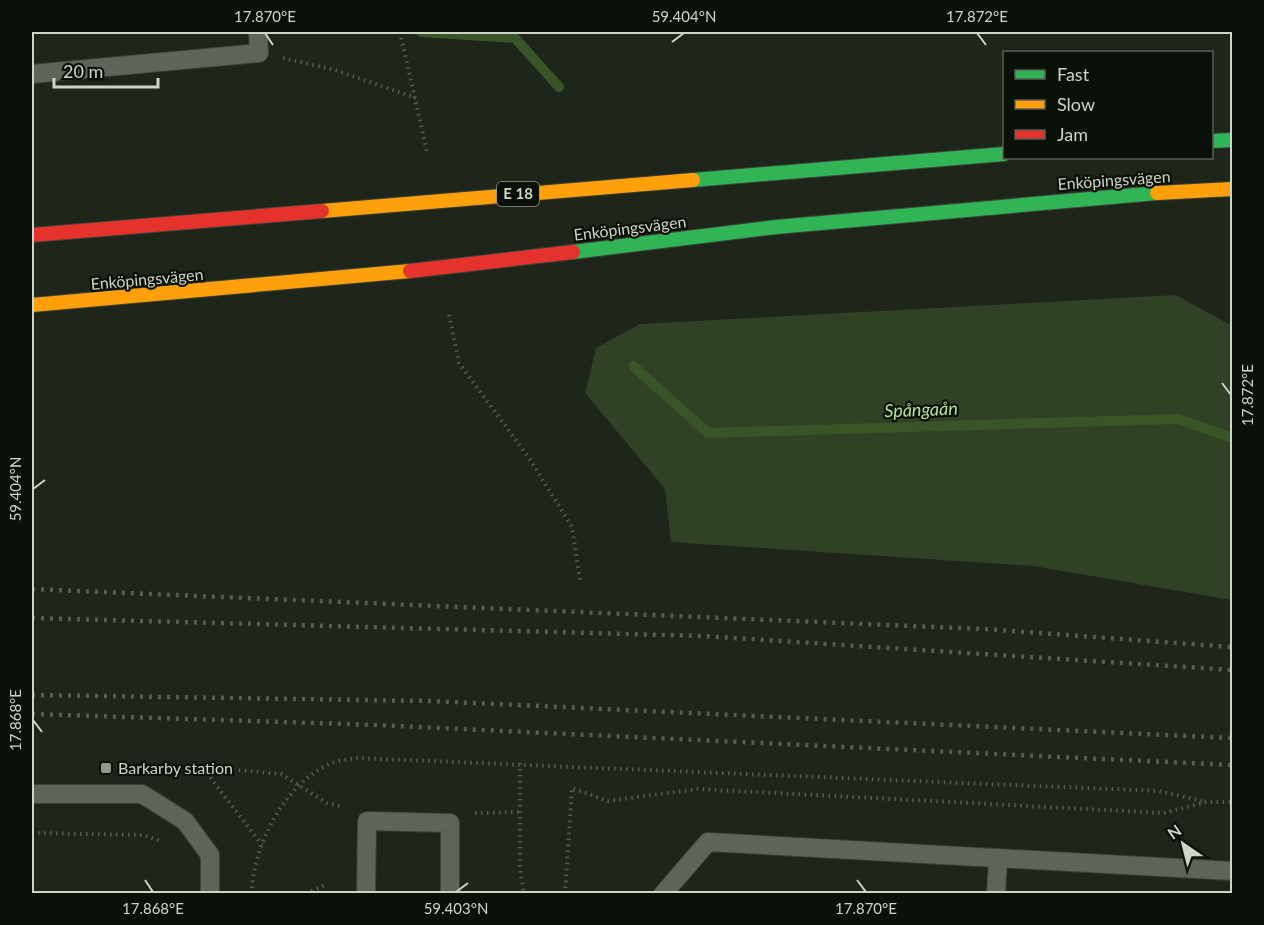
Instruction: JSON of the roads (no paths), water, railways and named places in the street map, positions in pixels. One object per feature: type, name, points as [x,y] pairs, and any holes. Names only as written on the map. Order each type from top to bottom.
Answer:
[{"type":"highway","points":[[1213,141],[1233,140]]},
{"type":"highway","name":"E 18","points":[[32,235],[1003,154]]},
{"type":"highway","name":"Enköpingsvägen","points":[[32,305],[345,279],[788,226],[1106,196],[1233,189]]},
{"type":"lane","points":[[32,74],[259,53],[258,32]]},
{"type":"lane","points":[[32,794],[142,794],[185,821],[210,855],[210,894]]},
{"type":"lane","points":[[366,894],[367,821],[450,823],[450,894]]},
{"type":"lane","points":[[663,894],[708,842],[1232,871]]},
{"type":"lane","points":[[996,894],[998,858]]},
{"type":"waterway","name":"Spångaån","points":[[421,32],[515,38],[559,87]]},
{"type":"waterway","name":"Spångaån","points":[[633,366],[708,433],[1179,419],[1232,438]]},
{"type":"railway","points":[[32,589],[984,629],[1232,647]]},
{"type":"railway","points":[[32,618],[703,636],[1232,670]]},
{"type":"railway","points":[[32,695],[431,701],[1232,738]]},
{"type":"railway","points":[[32,714],[376,725],[1232,765]]},
{"type":"place","name":"Barkarby station","points":[[106,768]]}]
